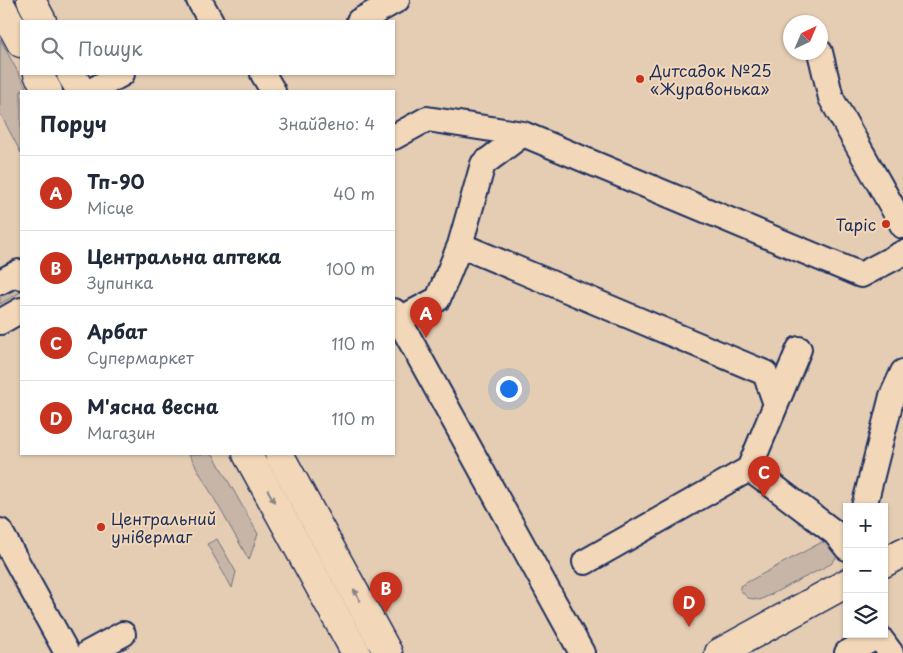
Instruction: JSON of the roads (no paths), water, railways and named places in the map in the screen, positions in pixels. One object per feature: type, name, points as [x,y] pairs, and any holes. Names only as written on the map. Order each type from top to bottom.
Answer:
[{"type":"main road","points":[[31,0],[41,20]]},
{"type":"main road","points":[[0,4],[20,41]]},
{"type":"main road","points":[[39,75],[47,90]]},
{"type":"main road","points":[[72,75],[80,90]]},
{"type":"main road","points":[[249,455],[356,653]]},
{"type":"main road","points":[[280,455],[388,653]]},
{"type":"main road","points":[[888,561],[903,552]]},
{"type":"main road","points":[[719,653],[843,585]]},
{"type":"lane","points":[[199,0],[210,20]]},
{"type":"lane","points":[[361,20],[397,0]]},
{"type":"lane","points":[[822,60],[831,98],[903,226]]},
{"type":"lane","points":[[93,90],[120,75]]},
{"type":"lane","points":[[264,75],[272,90]]},
{"type":"lane","points":[[395,136],[427,119],[523,134],[861,275],[903,253]]},
{"type":"lane","points":[[523,134],[483,164],[460,245],[438,299],[396,315],[575,651]]},
{"type":"lane","points":[[460,245],[765,373],[776,404]]},
{"type":"lane","points":[[0,282],[19,272],[20,274]]},
{"type":"lane","points":[[0,322],[20,311]]},
{"type":"lane","points":[[762,478],[776,404],[799,349]]},
{"type":"lane","points":[[865,503],[892,396],[903,372]]},
{"type":"lane","points":[[762,478],[835,532],[843,543]]},
{"type":"lane","points":[[585,562],[762,478]]},
{"type":"lane","points":[[0,531],[67,653]]},
{"type":"lane","points":[[88,653],[123,634]]},
{"type":"lane","points":[[847,653],[888,642]]},
{"type":"place","name":"Дитсадок №25 «Журавонька»","points":[[640,79]]},
{"type":"place","name":"Таріс","points":[[886,224]]},
{"type":"place","name":"Тп-90","points":[[426,338]]},
{"type":"place","name":"Арбат","points":[[764,497]]},
{"type":"place","name":"Центральний універмаг","points":[[101,527]]},
{"type":"place","name":"Центральна аптека","points":[[386,613]]},
{"type":"place","name":"М'ясна весна","points":[[689,627]]}]
